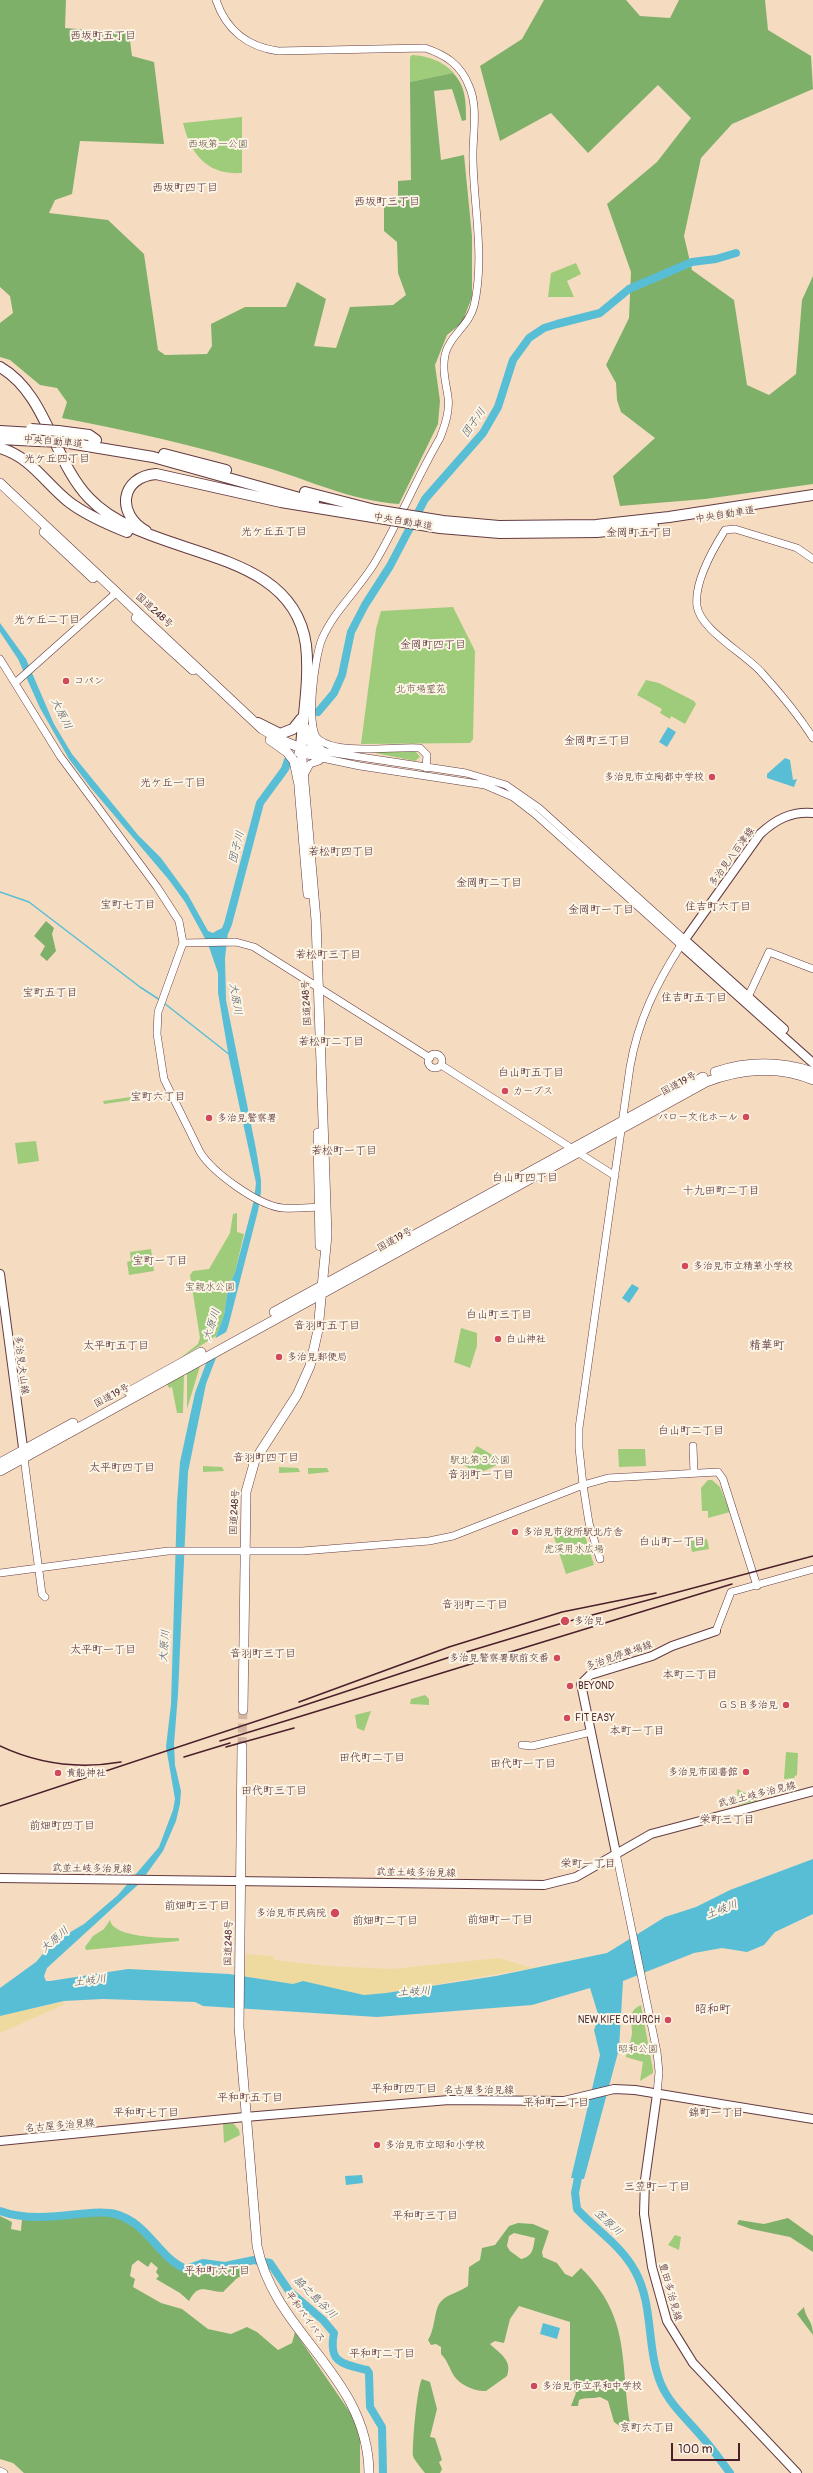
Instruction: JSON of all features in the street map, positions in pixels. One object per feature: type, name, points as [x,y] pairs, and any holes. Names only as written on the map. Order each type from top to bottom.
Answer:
[{"type":"highway","points":[[0,367],[17,380],[26,392],[43,420],[67,470],[89,499],[107,515],[132,529],[255,574],[275,587],[292,607],[299,621],[306,645],[307,674],[302,720],[307,737],[324,756]]},
{"type":"highway","points":[[0,371],[15,384],[34,412],[62,471],[74,488],[104,518],[129,532]]},
{"type":"highway","points":[[0,427],[34,434]]},
{"type":"highway","name":"中央自動車道","points":[[0,431],[96,440],[184,458],[375,510],[499,529],[596,525],[669,517],[813,495]]},
{"type":"highway","name":"中央自動車道","points":[[0,439],[34,434]]},
{"type":"highway","name":"中央自動車道","points":[[60,436],[153,457],[319,504],[384,519],[440,528],[597,532],[813,502]]},
{"type":"highway","points":[[0,448],[22,457],[57,492],[75,506],[129,532],[194,558],[250,575],[271,587],[294,617],[302,638],[304,674],[300,751]]},
{"type":"highway","points":[[179,546],[143,529],[131,517],[126,507],[126,495],[132,484],[138,479],[149,475],[166,475],[281,502],[384,519]]},
{"type":"highway","name":"国道248号","points":[[0,483],[270,740],[300,751]]},
{"type":"highway","name":"国道248号","points":[[0,491],[258,723],[262,729],[300,751]]},
{"type":"highway","points":[[258,723],[280,734],[293,730],[302,720]]},
{"type":"highway","points":[[270,740],[287,752],[294,761],[301,782]]},
{"type":"highway","name":"国道248号","points":[[300,751],[301,782],[313,868],[315,985],[324,1206],[327,1235],[320,1290]]},
{"type":"highway","name":"国道19号","points":[[0,1471],[24,1454],[709,1074],[744,1064],[772,1063],[813,1072]]},
{"type":"highway","name":"国道19号","points":[[623,1123],[702,1084],[722,1076],[746,1071],[770,1071],[797,1074],[813,1080]]},
{"type":"highway","name":"国道19号","points":[[320,1290],[346,1272],[574,1150]]},
{"type":"highway","name":"国道248号","points":[[243,1710],[246,1492],[255,1460],[302,1385],[310,1366],[317,1333],[324,1206]]},
{"type":"highway","points":[[327,1235],[327,1270],[335,1275],[346,1272]]},
{"type":"highway","name":"国道19号","points":[[0,1463],[24,1454]]},
{"type":"highway","name":"国道248号","points":[[242,1746],[239,2027],[245,2117]]},
{"type":"highway","name":"平和バイパス","points":[[245,2117],[259,2256],[262,2268],[276,2296],[353,2404],[367,2446],[368,2473]]},
{"type":"main road","name":"多治見八百津線","points":[[683,943],[760,834],[771,824],[788,815],[798,812],[813,813]]},
{"type":"main road","points":[[683,943],[748,997],[813,1055]]},
{"type":"main road","points":[[683,943],[813,1062]]},
{"type":"main road","name":"多治見犬山線","points":[[0,1274],[24,1454]]},
{"type":"main road","name":"多治見停車場線","points":[[616,1853],[581,1684],[585,1678],[590,1675],[652,1656],[672,1646],[716,1631]]},
{"type":"main road","name":"武並土岐多治見線","points":[[0,1878],[544,1885],[576,1877],[616,1853],[658,1832],[813,1791]]},
{"type":"main road","name":"名古屋多治見線","points":[[0,2141],[245,2117],[449,2100],[564,2101],[614,2089],[630,2089],[813,2119]]},
{"type":"main road","name":"豊田多治見線","points":[[657,2094],[644,2180],[644,2214],[652,2267],[667,2321],[693,2363],[795,2472]]},
{"type":"street","points":[[216,0],[228,24],[238,35],[249,43],[264,49],[278,51],[425,48],[437,52],[458,66],[472,95],[474,198],[478,255],[477,292],[469,320],[452,341],[445,353],[443,366],[448,403],[446,422],[440,438],[378,557],[329,625],[322,638],[318,650],[312,712],[314,735],[324,742],[353,748],[420,748],[427,755],[426,768]]},
{"type":"street","points":[[813,559],[793,546],[734,529],[725,530],[712,552],[697,593],[697,606],[700,615],[708,626],[762,672],[813,738]]},
{"type":"street","points":[[17,681],[115,594]]},
{"type":"street","points":[[0,659],[17,681],[60,756],[173,909],[179,922],[183,943],[156,1021],[159,1058],[164,1080],[207,1163],[222,1177],[266,1202],[282,1208],[324,1206]]},
{"type":"street","points":[[300,751],[471,782],[498,790],[513,797],[535,814],[683,943]]},
{"type":"street","points":[[301,782],[310,764],[324,756],[426,768],[485,778],[506,785],[523,796],[683,943]]},
{"type":"street","points":[[183,943],[233,942],[254,947],[430,1058],[429,1064],[432,1067],[441,1065],[615,1176]]},
{"type":"street","points":[[600,1559],[589,1523],[579,1448],[579,1428],[630,1067],[641,1019],[654,988],[683,943]]},
{"type":"street","points":[[748,997],[769,952],[813,969]]},
{"type":"street","points":[[693,1446],[694,1473]]},
{"type":"street","points":[[24,1454],[42,1594],[46,1597]]},
{"type":"street","points":[[0,1573],[38,1566],[171,1551],[245,1552],[327,1550],[429,1542],[460,1534],[583,1485],[608,1478],[714,1471],[722,1476],[757,1586]]},
{"type":"street","points":[[716,1631],[731,1592],[757,1586],[813,1569]]},
{"type":"street","points":[[522,1745],[532,1746],[591,1732]]},
{"type":"street","points":[[616,1853],[659,2062],[657,2094]]},
{"type":"street","points":[[0,2471],[4,2473]]},
{"type":"green space","points":[[0,0],[66,0],[65,28],[129,33],[132,56],[154,62],[164,144],[80,141],[72,194],[55,200],[49,213],[108,220],[144,254],[158,350],[165,355],[207,354],[212,346],[211,324],[245,307],[286,307],[297,282],[326,299],[314,346],[336,348],[350,307],[393,305],[406,295],[398,273],[397,242],[384,231],[384,206],[398,206],[398,181],[411,180],[410,82],[453,73],[461,83],[466,107],[466,120],[462,121],[452,89],[434,91],[441,160],[464,155],[472,236],[472,297],[462,323],[447,335],[435,365],[440,401],[438,424],[399,504],[364,499],[240,459],[190,446],[62,418],[67,402],[57,388],[40,385],[10,360],[0,357],[0,323],[13,313],[10,296],[0,287]]},
{"type":"green space","points":[[544,0],[626,0],[640,16],[670,18],[679,0],[765,0],[768,30],[811,56],[813,89],[732,124],[701,158],[684,236],[692,270],[734,300],[747,385],[769,395],[796,374],[802,300],[813,276],[813,484],[705,499],[620,506],[613,476],[655,438],[621,412],[617,400],[616,383],[606,365],[629,318],[631,272],[607,204],[657,162],[691,118],[658,85],[588,153],[551,113],[500,141],[480,66],[522,39]]},
{"type":"green space","points":[[412,55],[435,60],[445,65],[454,73],[410,82],[410,57]]},
{"type":"green space","name":"西坂第一公園","points":[[242,117],[242,173],[219,171],[202,161],[191,145],[183,123]]},
{"type":"green space","points":[[576,263],[581,274],[567,281],[574,297],[548,297],[551,273]]},
{"type":"green space","name":"北市場霊苑","points":[[453,607],[475,651],[473,739],[470,743],[361,744],[376,629],[381,611]]},
{"type":"green space","points":[[646,680],[659,683],[694,701],[696,704],[685,724],[671,716],[670,719],[660,713],[662,709],[637,695]]},
{"type":"green space","points":[[399,750],[416,752],[420,757],[415,761],[365,751]]},
{"type":"green space","points":[[46,921],[54,928],[52,934],[56,951],[47,961],[40,955],[45,946],[34,936]]},
{"type":"green space","points":[[131,1097],[132,1100],[104,1104],[103,1101]]},
{"type":"green space","points":[[36,1141],[39,1161],[18,1164],[15,1143]]},
{"type":"green space","name":"宝親水公園","points":[[237,1213],[237,1232],[244,1234],[235,1272],[228,1289],[224,1315],[216,1336],[179,1359],[198,1344],[200,1338],[190,1275],[193,1271],[209,1269],[230,1233],[233,1214]]},
{"type":"green space","points":[[151,1249],[154,1271],[129,1275],[127,1262],[131,1261],[130,1252]]},
{"type":"green space","points":[[461,1328],[477,1333],[477,1346],[470,1368],[454,1362]]},
{"type":"green space","points":[[200,1366],[187,1409],[187,1373]]},
{"type":"green space","points":[[184,1375],[183,1413],[177,1413],[172,1387],[169,1388],[167,1384]]},
{"type":"green space","name":"駅北第３公園","points":[[477,1446],[501,1460],[502,1463],[477,1474],[464,1465]]},
{"type":"green space","points":[[618,1449],[645,1449],[646,1466],[619,1467]]},
{"type":"green space","points":[[203,1466],[222,1467],[224,1471],[203,1472]]},
{"type":"green space","points":[[279,1467],[298,1468],[300,1472],[279,1473]]},
{"type":"green space","points":[[308,1468],[327,1468],[329,1472],[308,1474]]},
{"type":"green space","points":[[708,1480],[712,1480],[720,1487],[730,1512],[708,1518],[708,1511],[702,1511],[701,1488]]},
{"type":"green space","name":"虎渓用水広場","points":[[583,1529],[594,1565],[566,1574],[554,1537]]},
{"type":"green space","points":[[707,1539],[709,1549],[692,1552],[690,1541]]},
{"type":"green space","points":[[425,1695],[429,1699],[429,1705],[410,1704],[411,1699]]},
{"type":"green space","points":[[371,1711],[364,1731],[357,1728],[355,1715]]},
{"type":"green space","points":[[786,1752],[798,1753],[797,1775],[794,1778],[784,1779]]},
{"type":"green space","points":[[737,1789],[745,1793],[758,1792],[760,1800],[738,1805]]},
{"type":"green space","points":[[110,1920],[113,1926],[129,1934],[151,1937],[179,1938],[179,1941],[86,1950],[85,1947],[93,1936],[104,1929]]},
{"type":"green space","name":"昭和公園","points":[[641,2005],[653,2073],[640,2081],[643,2062],[626,2057],[632,2035],[632,2013]]},
{"type":"green space","points":[[233,2123],[239,2130],[240,2135],[224,2143],[223,2124]]},
{"type":"green space","points":[[99,2215],[125,2221],[135,2227],[178,2268],[187,2271],[204,2267],[225,2269],[247,2264],[250,2270],[236,2279],[223,2292],[203,2289],[196,2292],[189,2301],[180,2293],[156,2279],[159,2276],[156,2272],[158,2268],[151,2262],[148,2267],[138,2260],[132,2265],[130,2276],[135,2279],[133,2287],[161,2303],[182,2309],[208,2329],[231,2334],[247,2327],[257,2332],[278,2350],[292,2343],[295,2332],[360,2427],[360,2473],[24,2473],[13,2463],[0,2459],[0,2216],[12,2222],[11,2229],[21,2231],[22,2219],[65,2218]]},
{"type":"green space","points":[[788,2218],[813,2236],[813,2252],[790,2237],[751,2229],[737,2224],[739,2220],[764,2224]]},
{"type":"green space","points":[[518,2223],[533,2224],[549,2231],[542,2252],[543,2257],[557,2263],[565,2274],[572,2277],[581,2268],[597,2286],[608,2304],[616,2322],[623,2359],[630,2423],[621,2427],[614,2422],[608,2401],[600,2397],[582,2399],[579,2400],[578,2406],[571,2406],[576,2393],[570,2385],[570,2322],[519,2306],[510,2319],[504,2343],[495,2341],[490,2344],[507,2361],[507,2376],[486,2391],[473,2389],[460,2382],[454,2376],[441,2354],[441,2347],[436,2344],[431,2345],[428,2340],[439,2304],[448,2296],[468,2286],[469,2267],[480,2260],[482,2248],[495,2245],[509,2226]],"holes":[[[514,2233],[535,2238],[533,2249],[525,2258],[521,2259],[510,2251],[507,2246],[509,2236]]]},
{"type":"green space","points":[[675,2235],[681,2237],[679,2250],[668,2245]]},
{"type":"green space","points":[[804,2307],[806,2315],[812,2326],[813,2335],[797,2314]]},
{"type":"green space","points":[[422,2379],[430,2382],[437,2409],[430,2437],[435,2438],[442,2460],[439,2462],[442,2469],[440,2473],[425,2473],[413,2456],[414,2429]]},
{"type":"sand","points":[[246,1954],[273,1956],[275,1960],[328,1966],[391,1969],[499,1958],[533,1968],[386,1993],[364,1995],[303,1981],[293,1984],[245,1976]]},
{"type":"sand","points":[[62,2002],[65,2004],[0,2033],[0,2016]]},
{"type":"water","name":"土岐川","points":[[0,623],[26,659],[54,724],[72,754],[138,835],[161,858],[188,895],[208,931],[213,933],[222,929],[228,932],[225,958],[226,1000],[261,1180],[258,1211],[228,1327],[206,1384],[188,1472],[178,1694],[174,1744],[175,1765],[181,1791],[176,1821],[163,1851],[140,1883],[47,1968],[44,1976],[46,1981],[50,1981],[128,1969],[229,1974],[293,1984],[303,1981],[364,1995],[386,1993],[496,1976],[607,1953],[665,1917],[696,1907],[730,1890],[813,1859],[813,1914],[775,1932],[764,1945],[747,1952],[722,1948],[694,1953],[623,1981],[619,2049],[584,2179],[571,2178],[600,2055],[594,2030],[599,2017],[590,1988],[532,2005],[377,2017],[203,2006],[195,2002],[103,1999],[64,2001],[0,2016],[0,1988],[36,1962],[52,1943],[84,1924],[118,1895],[159,1847],[173,1810],[175,1799],[166,1747],[171,1704],[177,1503],[180,1462],[195,1393],[224,1315],[228,1289],[235,1272],[254,1200],[256,1183],[229,1058],[218,993],[218,973],[208,944],[185,902],[169,880],[91,788],[69,759],[40,708],[18,659],[0,632]]},
{"type":"water","points":[[668,727],[676,732],[667,747],[659,742]]},
{"type":"water","points":[[785,758],[790,760],[793,780],[797,779],[794,787],[767,778],[767,774]]},
{"type":"water","points":[[632,1284],[639,1288],[629,1303],[622,1298]]},
{"type":"water","points":[[362,2175],[363,2183],[346,2185],[345,2176]]},
{"type":"water","points":[[543,2323],[560,2328],[557,2339],[540,2334]]},
{"type":"pier","points":[[228,1331],[219,1355],[204,1363],[212,1340]]},
{"type":"waterway","name":"団子川","points":[[318,712],[334,693],[342,675],[351,632],[365,605],[390,566],[425,499],[483,433],[498,407],[513,360],[529,338],[544,328],[600,313],[629,289],[692,262],[716,259],[736,253]]},
{"type":"waterway","name":"団子川","points":[[217,935],[225,931],[228,924],[260,803],[285,769],[288,760]]},
{"type":"waterway","points":[[0,892],[29,902],[140,987],[160,1000]]},
{"type":"waterway","points":[[164,1003],[230,1055]]},
{"type":"waterway","name":"笠原川","points":[[580,2167],[575,2193],[577,2209],[616,2245],[635,2271],[645,2298],[653,2356],[661,2384],[674,2406],[709,2446],[730,2473]]},
{"type":"waterway","name":"脇之島谷川","points":[[0,2211],[29,2217],[59,2216],[97,2212],[115,2214],[127,2218],[145,2232],[176,2264],[186,2269],[203,2263],[225,2266],[254,2260],[270,2263],[289,2291],[323,2320],[334,2333],[333,2351],[335,2356],[344,2364],[367,2370],[369,2373],[370,2407],[382,2427],[383,2473]]},
{"type":"tunnel","points":[[242,1746],[243,1710]]},
{"type":"railway","points":[[0,1806],[453,1656],[566,1622],[813,1556]]},
{"type":"railway","points":[[220,1741],[732,1584]]},
{"type":"railway","points":[[299,1702],[449,1647],[562,1612],[656,1593]]},
{"type":"railway","points":[[226,1747],[294,1728]]},
{"type":"railway","points":[[184,1757],[230,1743]]},
{"type":"railway","points":[[0,1746],[29,1757],[59,1763],[90,1765],[121,1762]]},
{"type":"place","name":"コパン","points":[[66,681]]},
{"type":"place","name":"多治見市立陶都中学校","points":[[712,777]]},
{"type":"place","name":"カーブス","points":[[505,1091]]},
{"type":"place","name":"バロー文化ホール","points":[[746,1117]]},
{"type":"place","name":"多治見警察署","points":[[209,1118]]},
{"type":"place","name":"多治見市立精華小学校","points":[[685,1266]]},
{"type":"place","name":"白山神社","points":[[498,1339]]},
{"type":"place","name":"多治見郵便局","points":[[279,1357]]},
{"type":"place","name":"多治見市役所駅北庁舎","points":[[515,1532]]},
{"type":"place","name":"多治見","points":[[565,1621]]},
{"type":"place","name":"多治見警察署駅前交番","points":[[557,1658]]},
{"type":"place","name":"BEYOND","points":[[570,1686]]},
{"type":"place","name":"ＧＳＢ多治見","points":[[786,1705]]},
{"type":"place","name":"FIT EASY","points":[[567,1718]]},
{"type":"place","name":"多治見市図書館","points":[[746,1772]]},
{"type":"place","name":"貴船神社","points":[[58,1773]]},
{"type":"place","name":"多治見市民病院","points":[[335,1913]]},
{"type":"place","name":"NEW KIFE CHURCH","points":[[668,2020]]},
{"type":"place","name":"多治見市立昭和小学校","points":[[377,2145]]},
{"type":"place","name":"多治見市立平和中学校","points":[[534,2386]]},
{"type":"district","name":"西坂町五丁目","points":[[103,36]]},
{"type":"district","name":"西坂町四丁目","points":[[185,188]]},
{"type":"district","name":"西坂町三丁目","points":[[387,202]]},
{"type":"district","name":"光ケ丘四丁目","points":[[57,459]]},
{"type":"district","name":"光ケ丘五丁目","points":[[274,532]]},
{"type":"district","name":"金岡町五丁目","points":[[639,533]]},
{"type":"district","name":"光ケ丘二丁目","points":[[47,620]]},
{"type":"district","name":"金岡町四丁目","points":[[433,645]]},
{"type":"district","name":"金岡町三丁目","points":[[597,741]]},
{"type":"district","name":"光ケ丘一丁目","points":[[173,783]]},
{"type":"district","name":"若松町四丁目","points":[[341,852]]},
{"type":"district","name":"金岡町二丁目","points":[[489,883]]},
{"type":"district","name":"宝町七丁目","points":[[128,905]]},
{"type":"district","name":"住吉町六丁目","points":[[718,907]]},
{"type":"district","name":"金岡町一丁目","points":[[601,910]]},
{"type":"district","name":"若松町三丁目","points":[[328,955]]},
{"type":"district","name":"宝町五丁目","points":[[50,993]]},
{"type":"district","name":"住吉町五丁目","points":[[694,998]]},
{"type":"district","name":"若松町二丁目","points":[[331,1042]]},
{"type":"district","name":"白山町五丁目","points":[[531,1073]]},
{"type":"district","name":"宝町六丁目","points":[[158,1097]]},
{"type":"district","name":"若松町一丁目","points":[[344,1151]]},
{"type":"district","name":"白山町四丁目","points":[[525,1178]]},
{"type":"district","name":"十九田町二丁目","points":[[721,1191]]},
{"type":"district","name":"宝町一丁目","points":[[160,1261]]},
{"type":"district","name":"白山町三丁目","points":[[499,1315]]},
{"type":"district","name":"音羽町五丁目","points":[[327,1326]]},
{"type":"district","name":"太平町五丁目","points":[[116,1346]]},
{"type":"district","name":"精華町","points":[[767,1346]]},
{"type":"district","name":"白山町二丁目","points":[[691,1431]]},
{"type":"district","name":"音羽町四丁目","points":[[266,1458]]},
{"type":"district","name":"太平町四丁目","points":[[122,1468]]},
{"type":"district","name":"音羽町一丁目","points":[[481,1475]]},
{"type":"district","name":"白山町一丁目","points":[[672,1542]]},
{"type":"district","name":"音羽町二丁目","points":[[475,1605]]},
{"type":"district","name":"太平町一丁目","points":[[103,1650]]},
{"type":"district","name":"音羽町三丁目","points":[[263,1654]]},
{"type":"district","name":"本町二丁目","points":[[690,1675]]},
{"type":"district","name":"本町一丁目","points":[[637,1731]]},
{"type":"district","name":"田代町二丁目","points":[[372,1758]]},
{"type":"district","name":"田代町一丁目","points":[[523,1764]]},
{"type":"district","name":"田代町三丁目","points":[[274,1791]]},
{"type":"district","name":"栄町三丁目","points":[[727,1820]]},
{"type":"district","name":"前畑町四丁目","points":[[62,1826]]},
{"type":"district","name":"栄町一丁目","points":[[588,1864]]},
{"type":"district","name":"前畑町三丁目","points":[[197,1906]]},
{"type":"district","name":"前畑町一丁目","points":[[500,1920]]},
{"type":"district","name":"前畑町二丁目","points":[[385,1921]]},
{"type":"district","name":"昭和町","points":[[713,2010]]},
{"type":"district","name":"平和町四丁目","points":[[404,2089]]},
{"type":"district","name":"平和町五丁目","points":[[250,2098]]},
{"type":"district","name":"平和町一丁目","points":[[556,2103]]},
{"type":"district","name":"平和町七丁目","points":[[146,2113]]},
{"type":"district","name":"錦町一丁目","points":[[716,2113]]},
{"type":"district","name":"三笠町一丁目","points":[[657,2187]]},
{"type":"district","name":"平和町三丁目","points":[[425,2216]]},
{"type":"district","name":"平和町六丁目","points":[[217,2271]]},
{"type":"district","name":"平和町二丁目","points":[[382,2354]]},
{"type":"district","name":"京町六丁目","points":[[647,2428]]},
{"type":"water label","name":"大原川","points":[[61,714]]},
{"type":"water label","name":"大原川","points":[[235,999]]},
{"type":"water label","name":"大原川","points":[[212,1325]]},
{"type":"water label","name":"大原川","points":[[165,1646]]},
{"type":"water label","name":"大原川","points":[[55,1940]]}]
